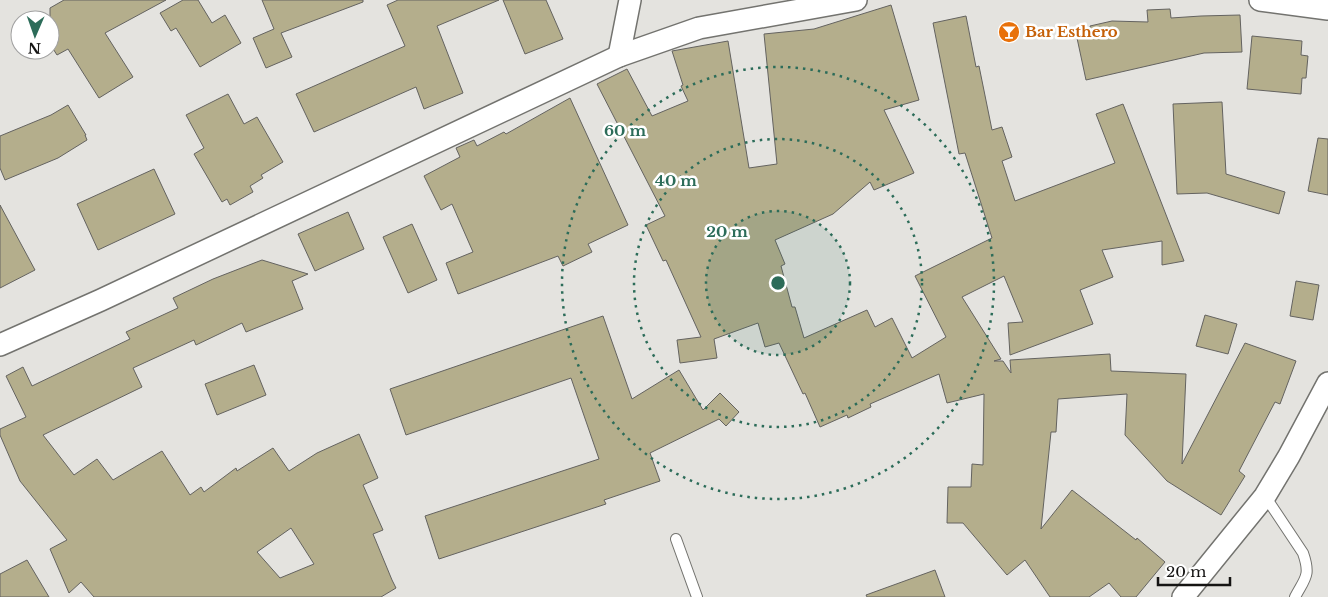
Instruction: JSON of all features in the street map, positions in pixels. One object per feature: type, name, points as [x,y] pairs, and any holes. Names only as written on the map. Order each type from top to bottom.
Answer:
[{"type":"street","points":[[618,56],[630,0]]},
{"type":"street","points":[[0,345],[110,296],[618,56],[699,28],[856,0]]},
{"type":"street","points":[[1260,0],[1328,9]]},
{"type":"street","points":[[1184,597],[1265,496],[1328,383]]},
{"type":"lane","points":[[1265,496],[1303,553],[1307,563],[1308,573],[1295,597]]},
{"type":"lane","points":[[676,540],[697,597]]},
{"type":"building","points":[[64,0],[166,0],[105,33],[133,77],[99,98],[68,49],[60,53],[60,10],[50,10],[50,8]]},
{"type":"building","points":[[183,0],[198,0],[212,23],[225,15],[241,43],[200,67],[176,28],[171,31],[160,13]]},
{"type":"building","points":[[262,0],[363,0],[363,2],[281,33],[292,57],[266,68],[253,38],[274,29]]},
{"type":"building","points":[[398,0],[499,0],[437,26],[463,93],[424,109],[416,87],[314,132],[296,94],[405,46],[387,5]]},
{"type":"building","points":[[503,0],[546,0],[563,39],[525,54]]},
{"type":"building","points":[[891,5],[919,100],[884,110],[914,173],[874,190],[870,182],[833,214],[775,240],[785,264],[781,266],[792,307],[795,307],[804,338],[867,310],[875,327],[892,318],[912,358],[946,337],[915,276],[992,238],[965,153],[959,154],[933,23],[966,16],[976,67],[979,66],[992,130],[1002,127],[1012,157],[1002,161],[1015,201],[1115,163],[1096,114],[1123,104],[1184,261],[1162,265],[1162,241],[1102,250],[1113,277],[1080,290],[1093,324],[1010,355],[1008,323],[1023,322],[1004,276],[962,297],[1001,359],[994,361],[1003,361],[1011,373],[1010,360],[1110,354],[1111,371],[1186,374],[1182,464],[1245,343],[1296,361],[1280,404],[1275,402],[1239,471],[1245,476],[1221,515],[1167,481],[1125,435],[1127,394],[1058,399],[1056,432],[1051,432],[1041,529],[1072,490],[1136,540],[1137,538],[1165,562],[1136,597],[1121,597],[1109,583],[1089,597],[1050,597],[1025,560],[1007,575],[963,523],[947,523],[948,487],[971,487],[972,464],[983,465],[984,394],[947,403],[939,374],[870,404],[871,407],[848,418],[847,415],[820,427],[779,343],[765,347],[758,323],[714,339],[717,358],[680,363],[677,340],[701,337],[666,260],[663,261],[646,225],[665,216],[597,84],[627,69],[652,116],[688,101],[681,86],[683,85],[672,51],[728,41],[749,168],[777,164],[764,34],[814,29]]},
{"type":"building","points":[[1170,9],[1171,18],[1240,15],[1242,52],[1204,53],[1086,80],[1077,38],[1092,35],[1090,26],[1112,21],[1148,22],[1147,10]]},
{"type":"building","points":[[1252,36],[1302,41],[1301,55],[1308,56],[1306,78],[1302,78],[1301,94],[1247,89]]},
{"type":"building","points":[[228,94],[244,124],[257,117],[283,162],[261,175],[263,178],[250,186],[253,192],[230,205],[227,199],[222,202],[194,154],[204,148],[186,115]]},
{"type":"building","points":[[570,98],[628,225],[588,244],[592,252],[563,266],[558,256],[458,294],[446,263],[473,252],[452,204],[441,210],[424,176],[460,157],[456,148],[474,140],[477,146],[504,132],[506,134]]},
{"type":"building","points":[[1222,102],[1226,174],[1285,192],[1279,214],[1207,193],[1177,194],[1173,104]]},
{"type":"building","points":[[68,105],[86,135],[87,140],[58,158],[5,180],[0,168],[0,136],[51,115]]},
{"type":"building","points":[[1318,138],[1328,139],[1328,195],[1308,191]]},
{"type":"building","points":[[154,169],[175,214],[98,250],[77,204]]},
{"type":"building","points":[[0,205],[35,270],[0,288]]},
{"type":"building","points":[[348,212],[364,249],[315,271],[298,234]]},
{"type":"building","points":[[412,224],[437,280],[408,293],[383,237]]},
{"type":"building","points":[[262,260],[308,274],[292,281],[303,309],[246,332],[242,323],[196,345],[194,340],[133,368],[142,387],[43,435],[74,475],[97,459],[113,480],[162,451],[190,495],[201,487],[204,492],[236,468],[237,471],[273,448],[289,471],[317,453],[359,434],[378,478],[363,485],[383,530],[373,534],[396,588],[381,597],[94,597],[81,582],[69,593],[50,549],[67,540],[20,481],[0,435],[0,429],[26,417],[6,376],[23,367],[32,386],[130,339],[126,332],[178,308],[173,298],[213,279]],"holes":[[[291,528],[314,564],[280,578],[257,552]]]},
{"type":"building","points":[[1296,281],[1319,285],[1313,320],[1290,316]]},
{"type":"building","points":[[1205,315],[1237,324],[1228,354],[1196,346]]},
{"type":"building","points":[[603,316],[632,399],[679,370],[703,410],[720,393],[739,412],[726,426],[719,419],[650,453],[660,481],[604,500],[606,504],[439,559],[425,516],[599,459],[571,378],[406,435],[390,389]]},
{"type":"building","points":[[254,365],[266,395],[217,415],[205,384]]},
{"type":"building","points":[[27,560],[49,597],[0,597],[0,574]]},
{"type":"building","points":[[935,570],[945,597],[867,597],[866,595]]},
{"type":"place","name":"Bar Esthero","points":[[1009,32]]}]
